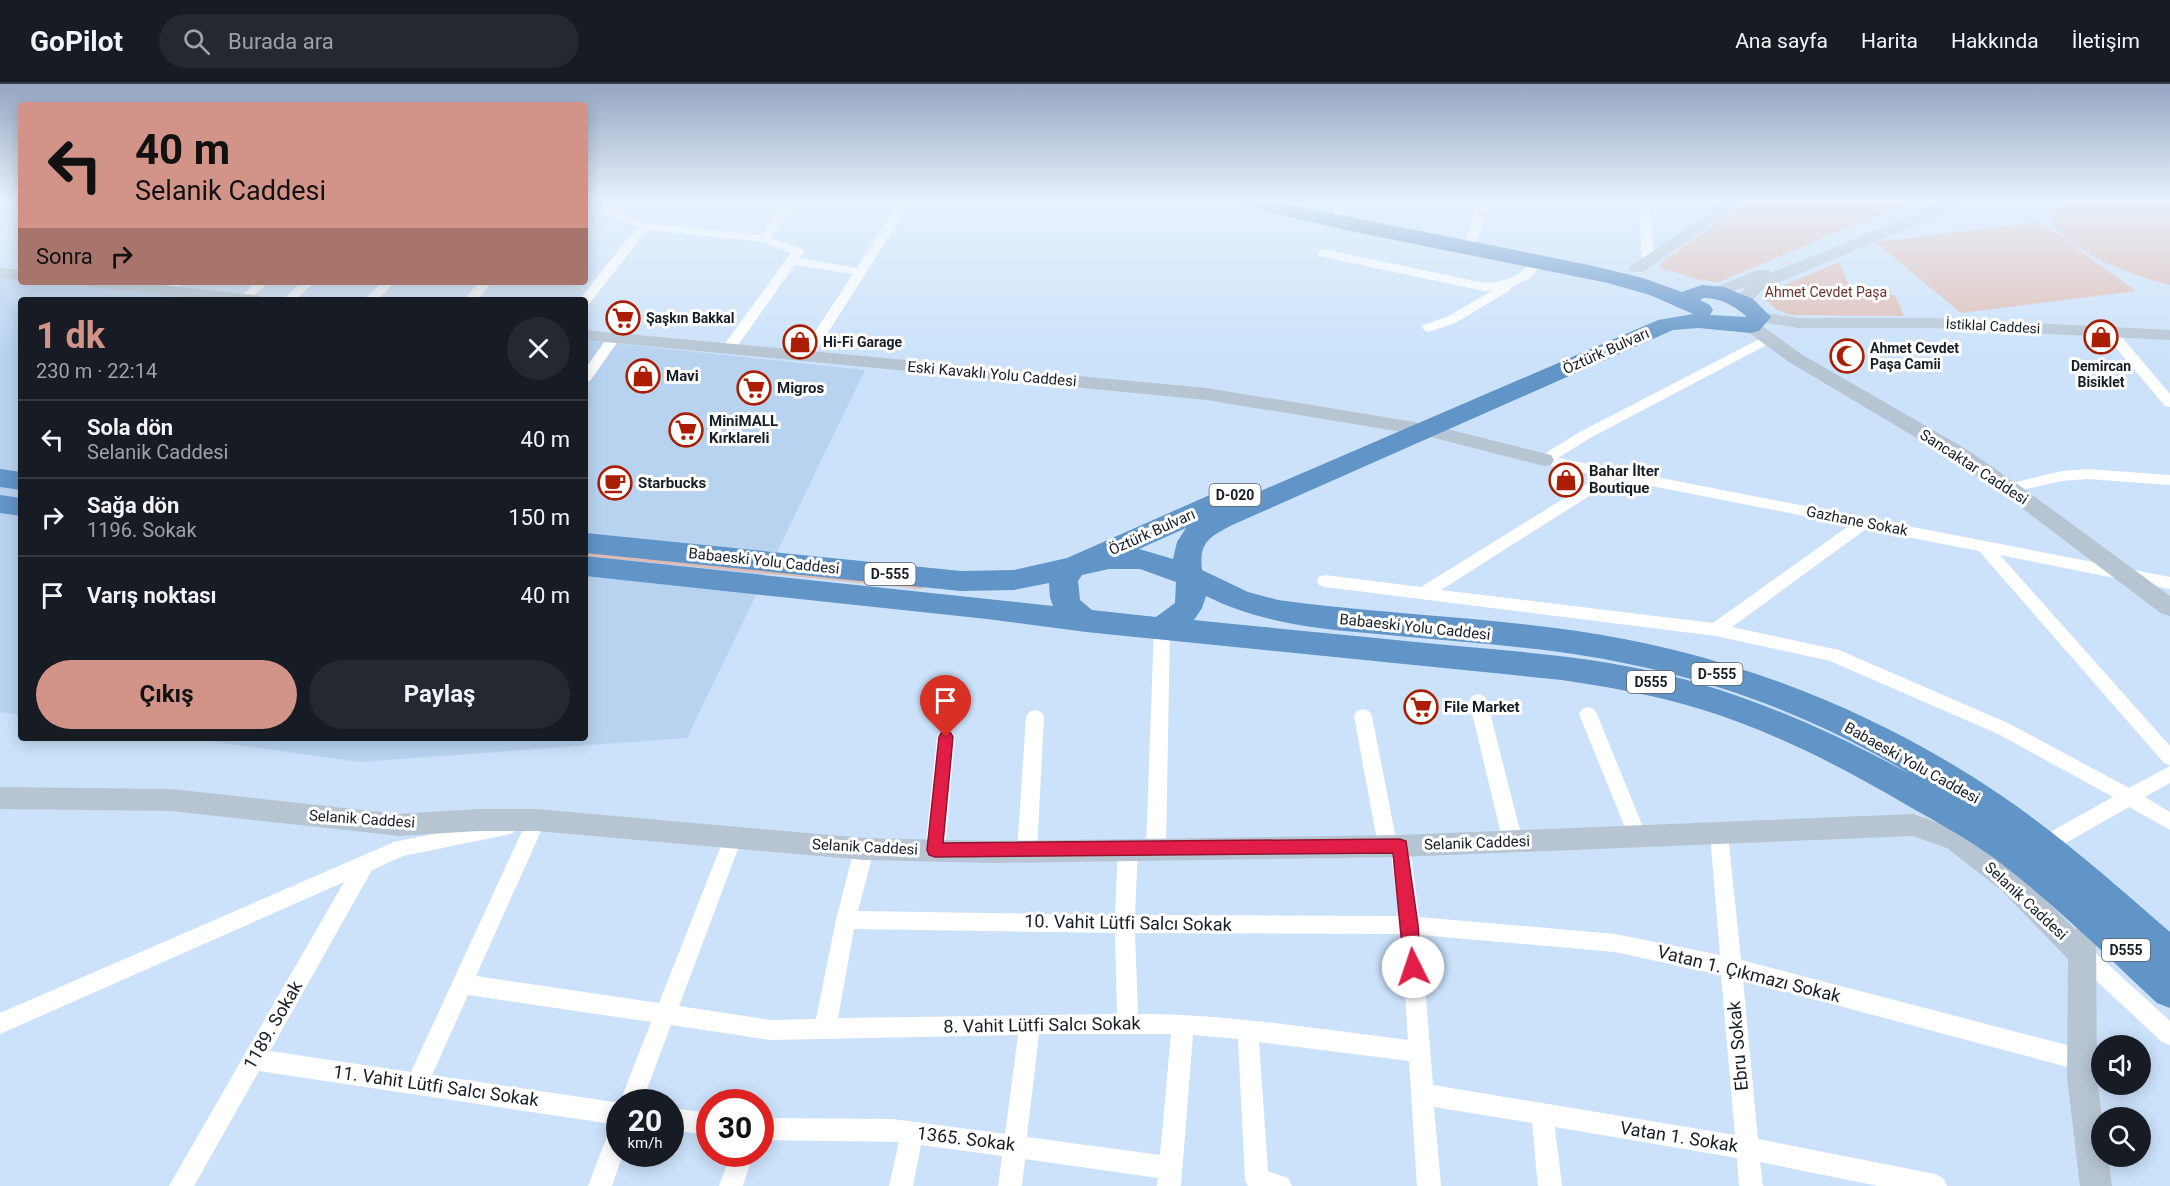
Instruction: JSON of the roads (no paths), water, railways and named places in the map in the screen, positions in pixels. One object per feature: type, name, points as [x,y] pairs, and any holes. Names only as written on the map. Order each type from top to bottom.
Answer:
[{"type":"highway","points":[[1497,253],[1622,278],[1679,301]]},
{"type":"highway","points":[[1553,253],[1643,266],[1716,292],[1754,309],[1760,329]]},
{"type":"highway","name":"Öztürk Bulvarı","points":[[1073,567],[1398,425],[1671,314],[1679,301],[1690,295],[1716,292]]},
{"type":"highway","name":"Öztürk Bulvarı","points":[[1679,301],[1723,321]]},
{"type":"highway","name":"Öztürk Bulvarı","points":[[1162,627],[1179,618],[1190,604],[1193,595],[1188,562],[1191,542],[1207,527],[1237,511],[1666,325],[1681,321],[1723,321],[1760,329]]},
{"type":"highway","points":[[0,478],[18,481]]},
{"type":"highway","points":[[0,504],[18,507]]},
{"type":"highway","name":"Babaeski Yolu Caddesi","points":[[588,543],[962,581],[1014,580],[1109,559],[1141,559],[1190,576],[1239,600],[1278,611],[1579,644],[1670,660],[1726,677],[1815,710],[1895,750],[1987,805],[2043,846],[2170,957]]},
{"type":"highway","name":"Babaeski Yolu Caddesi","points":[[588,566],[977,607],[1086,621],[1582,670],[1634,678],[1701,696],[1767,718],[1814,738],[1972,825],[2004,846],[2083,910]]},
{"type":"highway","points":[[1073,567],[1063,580],[1064,598],[1072,612],[1086,621]]},
{"type":"highway","name":"D555","points":[[2083,910],[2170,990]]},
{"type":"street","points":[[588,297],[622,253]]},
{"type":"street","points":[[728,349],[797,253]]},
{"type":"street","points":[[807,356],[873,253]]},
{"type":"street","points":[[1325,253],[1484,287],[1509,286]]},
{"type":"street","points":[[1643,253],[1643,266]]},
{"type":"street","points":[[1643,266],[1661,253]]},
{"type":"street","points":[[1716,292],[1805,253]]},
{"type":"street","points":[[1741,302],[1757,285],[1833,253]]},
{"type":"street","points":[[794,261],[862,272]]},
{"type":"street","points":[[1428,328],[1451,320],[1521,280],[1538,262]]},
{"type":"street","points":[[0,273],[18,275]]},
{"type":"street","points":[[155,285],[237,297]]},
{"type":"street","points":[[250,297],[260,285]]},
{"type":"street","points":[[292,297],[306,285]]},
{"type":"street","points":[[373,297],[386,285]]},
{"type":"street","points":[[473,297],[483,285]]},
{"type":"street","points":[[1795,358],[1798,335],[1803,329],[1816,323]]},
{"type":"street","name":"İstiklal Caddesi","points":[[1760,329],[1816,323],[1931,323],[2170,335]]},
{"type":"street","points":[[1398,425],[1427,430],[1544,460],[1760,329]]},
{"type":"street","name":"Sancaktar Caddesi","points":[[1760,329],[1795,358],[1959,454],[2009,488],[2170,608]]},
{"type":"street","points":[[2110,332],[2170,403]]},
{"type":"street","name":"Eski Kavaklı Yolu Caddesi","points":[[588,335],[1207,394],[1398,425]]},
{"type":"street","points":[[588,374],[615,337]]},
{"type":"street","name":"Gazhane Sokak","points":[[1544,460],[2170,583]]},
{"type":"street","points":[[1422,594],[1614,474]]},
{"type":"street","points":[[2009,488],[2062,476],[2087,474],[2170,480]]},
{"type":"street","points":[[1716,630],[1865,522]]},
{"type":"street","points":[[1984,546],[2170,758]]},
{"type":"street","points":[[1325,581],[1716,630],[1833,655],[2004,729],[2170,822]]},
{"type":"street","points":[[1155,848],[1162,627]]},
{"type":"street","points":[[1478,701],[1513,842]]},
{"type":"street","points":[[1588,714],[1638,837]]},
{"type":"street","points":[[1363,716],[1410,925],[1429,1186]]},
{"type":"street","points":[[1027,851],[1035,717]]},
{"type":"street","points":[[935,850],[946,737]]},
{"type":"street","points":[[2043,846],[2170,774]]},
{"type":"street","name":"Selanik Caddesi","points":[[0,798],[171,800],[399,825],[478,820],[537,820],[864,849],[1027,851],[1394,846],[1913,825],[1956,840],[2010,882],[2081,953]]},
{"type":"street","points":[[0,1024],[401,848],[537,820]]},
{"type":"street","points":[[417,1083],[537,820]]},
{"type":"street","name":"Ebru Sokak","points":[[1719,834],[1751,1186]]},
{"type":"street","points":[[635,1089],[733,838]]},
{"type":"street","points":[[1128,848],[1125,924],[1128,1023]]},
{"type":"street","points":[[825,1029],[846,920],[864,849]]},
{"type":"street","name":"1189. Sokak","points":[[181,1186],[365,864]]},
{"type":"street","points":[[2083,910],[2082,1078],[2096,1186]]},
{"type":"street","name":"10. Vahit Lütfi Salcı Sokak","points":[[846,920],[1410,925]]},
{"type":"street","name":"Vatan 1. Çıkmazı Sokak","points":[[1410,925],[1615,943],[1731,967],[2082,1060]]},
{"type":"street","points":[[2081,953],[2170,1035]]},
{"type":"street","name":"8. Vahit Lütfi Salcı Sokak","points":[[462,984],[771,1030],[1030,1024],[1183,1024],[1418,1052]]},
{"type":"street","points":[[1010,1186],[1030,1024]]},
{"type":"street","points":[[1170,1177],[1183,1024]]},
{"type":"street","points":[[1248,1030],[1257,1180],[1280,1186]]},
{"type":"street","name":"11. Vahit Lütfi Salcı Sokak","points":[[253,1059],[606,1112]]},
{"type":"street","name":"Vatan 1. Sokak","points":[[1422,1094],[1747,1148],[1935,1186]]},
{"type":"street","points":[[1542,1114],[1550,1186]]},
{"type":"street","name":"1365. Sokak","points":[[774,1128],[912,1132],[1015,1146],[1170,1177]]},
{"type":"street","points":[[901,1186],[912,1132]]},
{"type":"street","points":[[600,1186],[607,1167]]},
{"type":"street","points":[[731,1186],[738,1167]]},
{"type":"place","name":"Şaşkın Bakkal","points":[[623,318]]},
{"type":"place","name":"Demircan Bisiklet","points":[[2101,337]]},
{"type":"place","name":"Hi-Fi Garage","points":[[800,342]]},
{"type":"place","name":"Ahmet Cevdet Paşa Camii","points":[[1847,356]]},
{"type":"place","name":"Mavi","points":[[643,376]]},
{"type":"place","name":"Migros","points":[[754,388]]},
{"type":"place","name":"MiniMALL Kırklareli","points":[[686,430]]},
{"type":"place","name":"Bahar İlter Boutique","points":[[1566,480]]},
{"type":"place","name":"Starbucks","points":[[615,483]]},
{"type":"place","name":"File Market","points":[[1421,707]]},
{"type":"park label","name":"Ahmet Cevdet Paşa","points":[[1826,292]]}]
